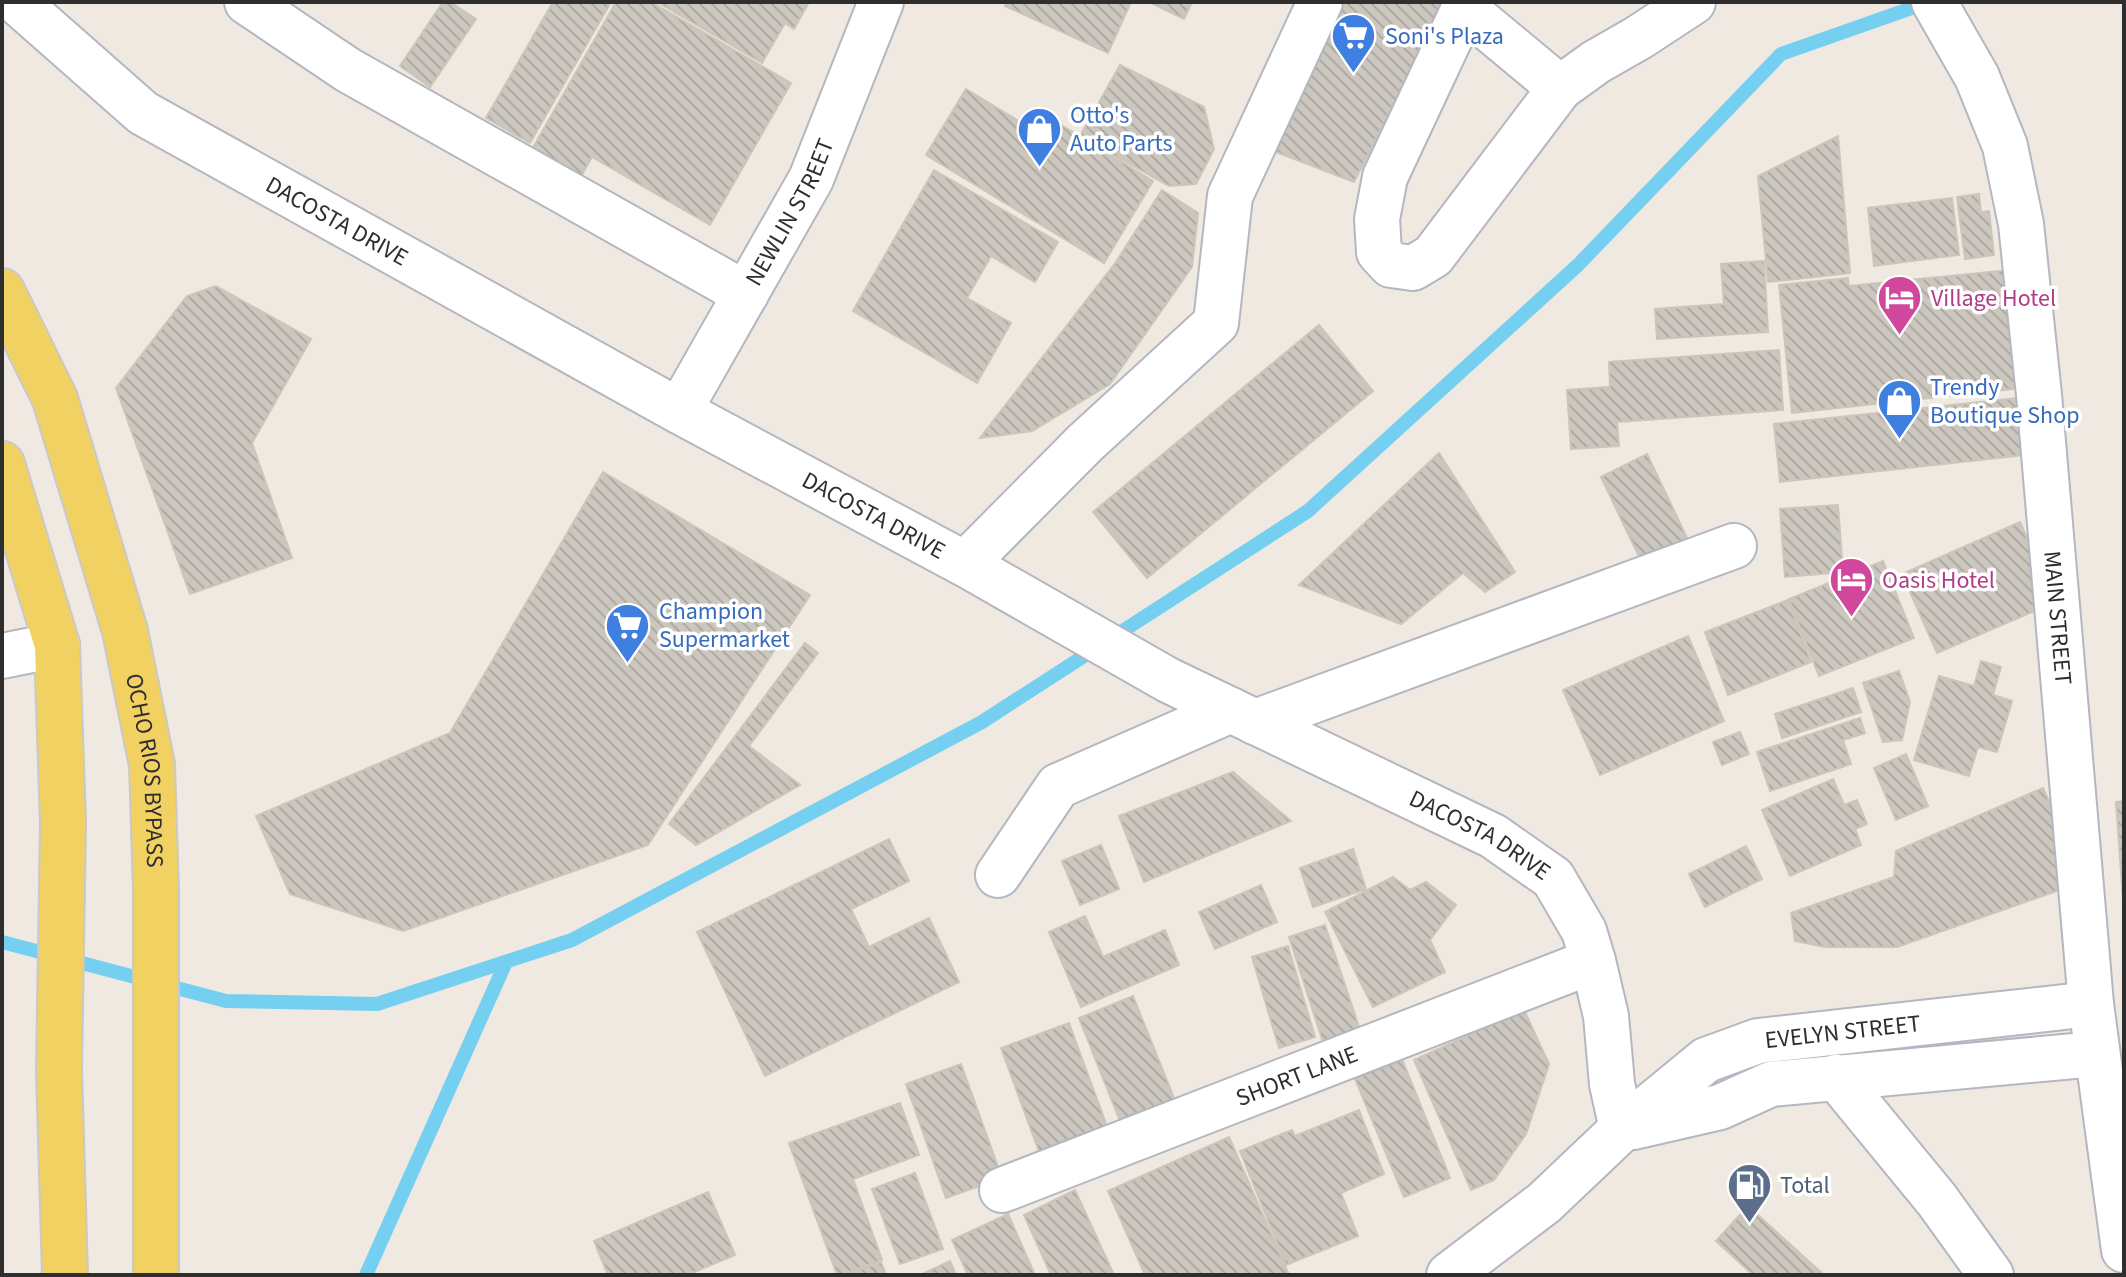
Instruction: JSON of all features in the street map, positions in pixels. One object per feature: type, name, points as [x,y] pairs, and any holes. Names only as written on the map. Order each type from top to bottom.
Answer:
[{"type":"main road","name":"OCHO RIOS BYPASS","points":[[2,291],[55,399],[125,631],[152,765],[156,892],[156,1275]]},
{"type":"main road","points":[[2,464],[57,645],[63,823],[59,1070],[65,1275]]},
{"type":"street","points":[[247,2],[348,70],[746,294]]},
{"type":"street","name":"NEWLIN STREET","points":[[679,411],[811,179],[881,2]]},
{"type":"street","points":[[965,564],[1085,443],[1216,323],[1230,196],[1320,2]]},
{"type":"street","points":[[1560,88],[1465,5],[1385,177],[1377,219],[1379,252],[1391,265],[1413,268],[1433,256],[1560,88],[1693,2]]},
{"type":"street","name":"MAIN STREET","points":[[1934,2],[1977,77],[2005,146],[2021,224],[2041,411],[2096,1054],[2124,1250]]},
{"type":"street","name":"DACOSTA DRIVE","points":[[20,3],[143,113],[679,411],[965,564],[1168,680],[1493,836],[1553,878],[1584,931],[1593,961],[1606,1016],[1612,1084],[1622,1129]]},
{"type":"street","points":[[998,875],[1058,786],[1243,716],[1734,546]]},
{"type":"street","points":[[2,656],[57,645]]},
{"type":"street","name":"SHORT LANE","points":[[1002,1190],[1593,961]]},
{"type":"street","name":"EVELYN STREET","points":[[1449,1275],[1544,1203],[1622,1129],[1706,1060],[1758,1041],[2091,1004]]},
{"type":"street","name":"EVELYN STREET","points":[[1622,1129],[1720,1107],[1771,1084],[2096,1054]]},
{"type":"street","points":[[1836,1077],[1937,1200],[1991,1275]]},
{"type":"building","points":[[443,2],[450,2],[476,19],[430,87],[400,66]]},
{"type":"building","points":[[553,2],[611,2],[530,143],[486,118]]},
{"type":"building","points":[[616,2],[651,2],[791,83],[710,225],[592,157],[580,178],[531,151]]},
{"type":"building","points":[[657,2],[809,2],[794,29],[785,23],[762,63]]},
{"type":"building","points":[[1007,2],[1131,2],[1108,53],[1005,6]]},
{"type":"building","points":[[1149,2],[1192,2],[1184,19]]},
{"type":"building","name":"Soni's Plaza","points":[[1335,2],[1446,2],[1354,182],[1263,147]]},
{"type":"building","points":[[1120,65],[1204,107],[1214,149],[1196,184],[1169,186],[1080,136]]},
{"type":"building","name":"Otto's Auto Parts","points":[[966,89],[1030,128],[1040,112],[1153,181],[1104,263],[926,155]]},
{"type":"building","points":[[1838,136],[1850,273],[1768,282],[1758,176]]},
{"type":"building","points":[[934,170],[1058,242],[1035,282],[991,256],[967,298],[1011,323],[977,383],[853,311]]},
{"type":"building","points":[[1162,190],[1198,213],[1192,267],[1110,384],[1032,431],[980,438],[1116,262]]},
{"type":"building","points":[[1979,194],[1981,212],[1989,211],[1994,255],[1965,259],[1957,197]]},
{"type":"building","points":[[1952,198],[1959,255],[1874,266],[1868,208]]},
{"type":"building","points":[[1764,261],[1768,332],[1657,339],[1655,309],[1724,304],[1721,264]]},
{"type":"building","name":"Village Hotel","points":[[2009,270],[2022,388],[1792,413],[1779,285],[1848,278],[1849,286]]},
{"type":"building","points":[[216,286],[311,339],[252,443],[292,558],[190,594],[116,388],[187,296]]},
{"type":"building","points":[[1319,325],[1373,391],[1147,578],[1093,512]]},
{"type":"building","points":[[1779,350],[1783,410],[1617,422],[1619,446],[1571,449],[1567,390],[1610,387],[1609,362]]},
{"type":"building","name":"Trendy Boutique Shop","points":[[2017,398],[2024,455],[1780,482],[1774,424]]},
{"type":"building","points":[[1439,453],[1515,572],[1485,592],[1463,573],[1401,624],[1299,585]]},
{"type":"building","points":[[1647,454],[1689,542],[1643,565],[1601,477]]},
{"type":"building","name":"Champion Supermarket","points":[[603,472],[810,595],[648,845],[403,931],[290,894],[256,816],[450,733]]},
{"type":"building","points":[[1838,505],[1843,572],[1785,577],[1780,509]]},
{"type":"building","points":[[2020,522],[2055,602],[1937,653],[1902,574]]},
{"type":"building","name":"Oasis Hotel","points":[[1883,561],[1914,638],[1819,676],[1789,599]]},
{"type":"building","points":[[1788,600],[1811,662],[1728,695],[1705,632]]},
{"type":"building","points":[[1688,636],[1724,721],[1600,775],[1563,690]]},
{"type":"building","points":[[805,643],[818,653],[749,746],[800,785],[696,845],[669,824]]},
{"type":"building","points":[[1981,661],[2001,667],[1993,695],[2012,701],[1997,752],[1978,747],[1969,776],[1914,760],[1939,676],[1974,686]]},
{"type":"building","points":[[1899,671],[1910,702],[1902,740],[1883,742],[1863,683]]},
{"type":"building","points":[[1853,688],[1861,712],[1782,738],[1775,714]]},
{"type":"building","points":[[1860,718],[1865,733],[1843,740],[1851,764],[1770,791],[1757,752]]},
{"type":"building","points":[[1740,732],[1749,754],[1722,765],[1713,742]]},
{"type":"building","points":[[1906,754],[1928,806],[1896,820],[1874,768]]},
{"type":"building","points":[[1233,772],[1291,821],[1144,882],[1119,816]]},
{"type":"building","points":[[1833,779],[1844,805],[1857,800],[1867,824],[1855,829],[1861,845],[1790,876],[1762,810]]},
{"type":"building","points":[[2043,788],[2065,837],[2052,843],[2068,887],[1897,947],[1825,947],[1795,941],[1791,913],[1894,877],[1896,851]]},
{"type":"building","points":[[2124,801],[2124,900],[2123,900],[2116,802]]},
{"type":"building","points":[[889,839],[909,881],[851,909],[869,947],[929,918],[959,982],[765,1076],[697,932]]},
{"type":"building","points":[[1101,845],[1119,889],[1080,905],[1062,861]]},
{"type":"building","points":[[1746,846],[1762,879],[1705,907],[1689,874]]},
{"type":"building","points":[[1353,849],[1366,889],[1313,907],[1300,868]]},
{"type":"building","points":[[1393,877],[1410,890],[1426,882],[1456,905],[1430,940],[1445,972],[1373,1007],[1325,912]]},
{"type":"building","points":[[1261,885],[1277,922],[1215,949],[1199,912]]},
{"type":"building","points":[[1085,916],[1103,957],[1165,930],[1179,965],[1081,1007],[1049,932]]},
{"type":"building","points":[[1325,925],[1360,1030],[1323,1042],[1289,937]]},
{"type":"building","points":[[1288,946],[1315,1037],[1279,1048],[1252,957]]},
{"type":"building","points":[[1133,996],[1176,1103],[1122,1126],[1079,1018]]},
{"type":"building","points":[[1524,1010],[1549,1064],[1526,1134],[1494,1180],[1471,1190],[1414,1060]]},
{"type":"building","points":[[1069,1023],[1109,1132],[1041,1157],[1001,1048]]},
{"type":"building","points":[[1400,1054],[1450,1178],[1404,1197],[1353,1074]]},
{"type":"building","points":[[961,1064],[1002,1178],[946,1198],[906,1084]]},
{"type":"building","points":[[900,1103],[919,1155],[853,1179],[882,1260],[837,1275],[789,1143]]},
{"type":"building","points":[[1359,1110],[1384,1174],[1341,1193],[1358,1236],[1286,1265],[1240,1151],[1292,1130],[1295,1136]]},
{"type":"building","points":[[1229,1137],[1289,1275],[1145,1275],[1108,1191]]},
{"type":"building","points":[[915,1173],[943,1249],[900,1264],[872,1189]]},
{"type":"building","points":[[1075,1190],[1114,1275],[1051,1275],[1024,1215]]},
{"type":"building","points":[[708,1192],[735,1255],[687,1275],[608,1275],[594,1241]]},
{"type":"building","name":"Total","points":[[1748,1206],[1824,1275],[1753,1275],[1716,1241]]},
{"type":"building","points":[[1008,1214],[1035,1275],[968,1275],[952,1240]]},
{"type":"building","points":[[950,1261],[956,1275],[920,1275]]},
{"type":"building","points":[[881,1262],[886,1275],[846,1275]]},
{"type":"waterway","points":[[2,942],[226,1001],[377,1004],[572,940],[982,722],[1308,511],[1578,265],[1781,54],[1929,2]]},
{"type":"waterway","points":[[366,1275],[506,962]]},
{"type":"place","name":"Soni's Plaza","points":[[1354,75]]},
{"type":"place","name":"Otto's Auto Parts","points":[[1039,168]]},
{"type":"place","name":"Village Hotel","points":[[1900,337]]},
{"type":"place","name":"Trendy Boutique Shop","points":[[1899,440]]},
{"type":"place","name":"Oasis Hotel","points":[[1851,619]]},
{"type":"place","name":"Champion Supermarket","points":[[628,664]]},
{"type":"place","name":"Total","points":[[1749,1224]]}]
